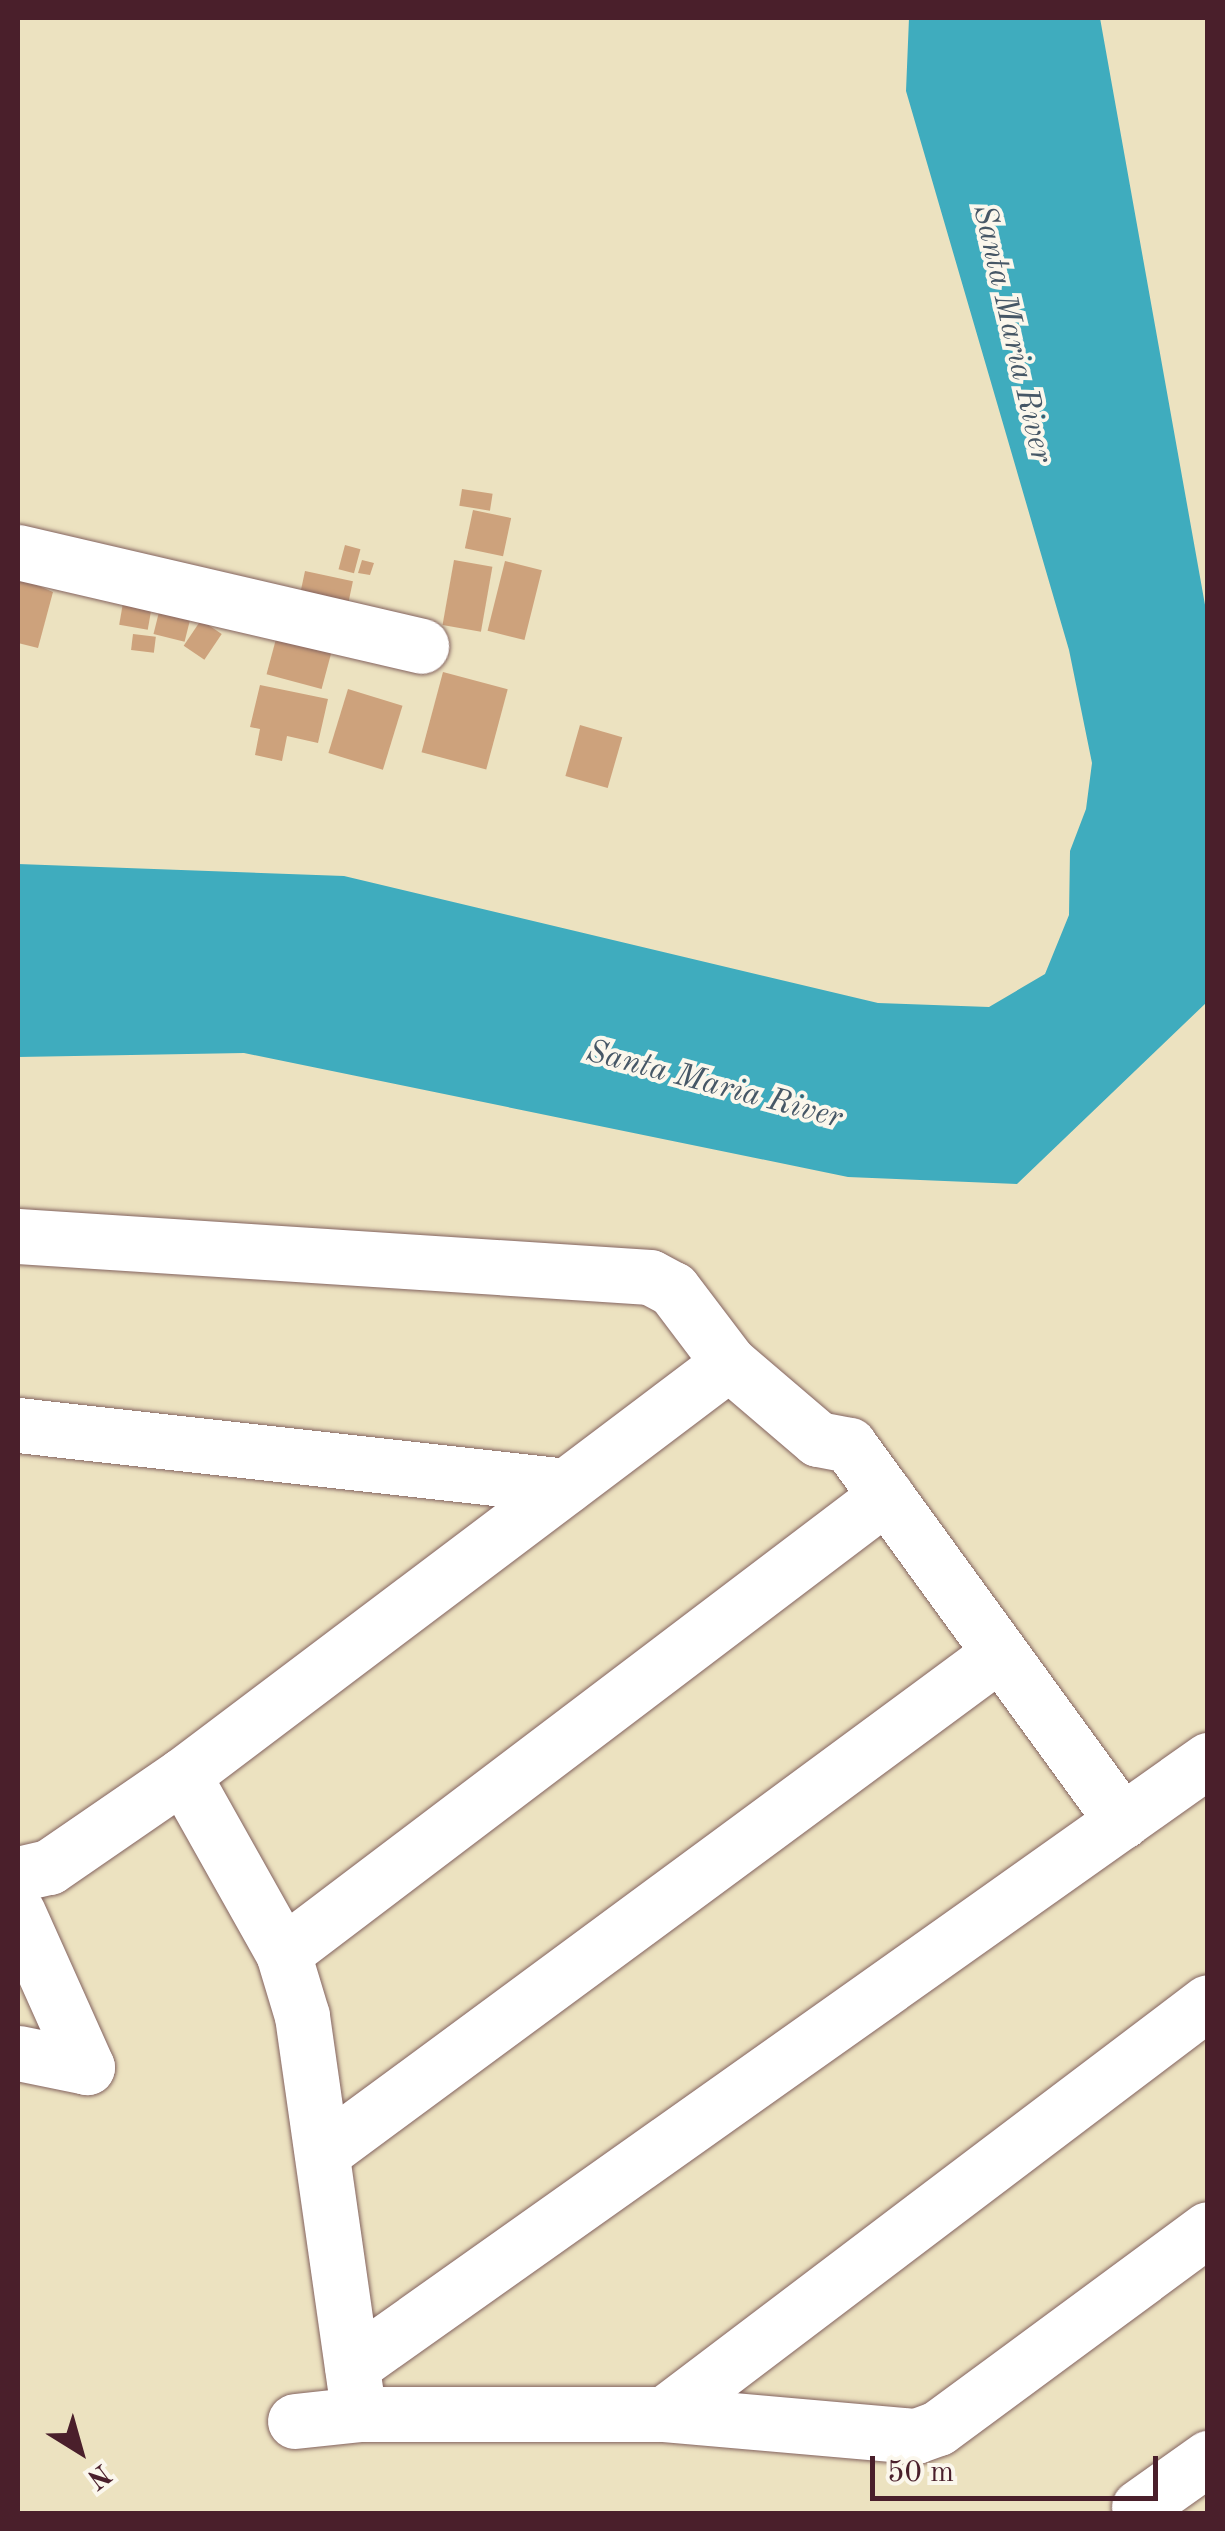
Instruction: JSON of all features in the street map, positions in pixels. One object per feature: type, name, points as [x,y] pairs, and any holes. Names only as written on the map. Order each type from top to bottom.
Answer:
[{"type":"street","points":[[18,552],[421,646]]},
{"type":"street","points":[[18,1236],[650,1277],[673,1289],[730,1363],[818,1439],[849,1445],[1122,1822]]},
{"type":"street","points":[[18,1874],[48,1866],[183,1775],[730,1363]]},
{"type":"street","points":[[18,1425],[566,1486]]},
{"type":"street","points":[[282,1953],[886,1496]]},
{"type":"street","points":[[322,2153],[1000,1653]]},
{"type":"street","points":[[295,2421],[355,2390],[1208,1760]]},
{"type":"street","points":[[183,1775],[282,1953],[302,2016],[355,2390]]},
{"type":"street","points":[[18,1913],[88,2067],[18,2054]]},
{"type":"street","points":[[664,2414],[1208,2002]]},
{"type":"street","points":[[355,2390],[916,2436],[938,2428],[1208,2230]]},
{"type":"street","points":[[1139,2507],[1206,2461]]},
{"type":"water","name":"Santa Maria River","points":[[909,18],[1100,18],[1207,616],[1207,1002],[1017,1184],[848,1177],[244,1053],[18,1057],[18,864],[344,876],[878,1003],[989,1007],[1045,974],[1069,915],[1070,851],[1086,809],[1092,763],[1069,650],[906,91]]},
{"type":"building","points":[[462,489],[493,494],[490,511],[459,506]]},
{"type":"building","points":[[473,510],[511,518],[503,556],[465,548]]},
{"type":"building","points":[[345,545],[360,549],[354,573],[339,569]]},
{"type":"building","points":[[362,560],[374,563],[370,575],[358,573]]},
{"type":"building","points":[[454,560],[492,567],[481,632],[443,625]]},
{"type":"building","points":[[505,561],[542,570],[524,640],[488,631]]},
{"type":"building","points":[[305,571],[353,581],[346,612],[298,602]]},
{"type":"building","points":[[18,577],[53,592],[38,648],[18,643]]},
{"type":"building","points":[[123,603],[152,608],[148,630],[119,625]]},
{"type":"building","points":[[161,604],[192,612],[185,642],[154,634]]},
{"type":"building","points":[[201,620],[222,634],[204,660],[184,646]]},
{"type":"building","points":[[280,624],[335,639],[322,689],[267,674]]},
{"type":"building","points":[[133,634],[156,637],[154,653],[131,650]]},
{"type":"building","points":[[443,672],[508,689],[486,770],[422,752]]},
{"type":"building","points":[[260,685],[328,699],[318,743],[287,736],[282,761],[255,755],[260,729],[250,727]]},
{"type":"building","points":[[348,689],[403,706],[383,770],[328,753]]},
{"type":"building","points":[[580,725],[622,737],[608,788],[565,776]]}]
